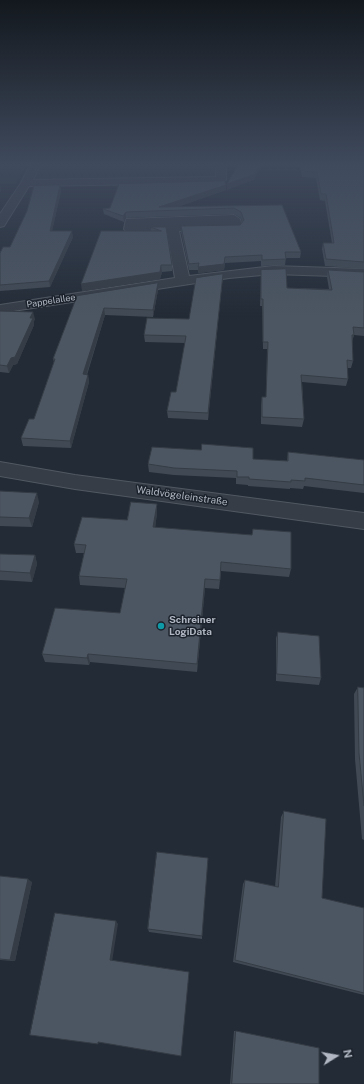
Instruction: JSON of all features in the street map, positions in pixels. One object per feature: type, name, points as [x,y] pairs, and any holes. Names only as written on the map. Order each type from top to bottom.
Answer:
[{"type":"street","points":[[234,219],[236,226],[215,227],[172,228],[130,229],[130,222],[234,219]]},
{"type":"street","points":[[172,228],[183,282]]},
{"type":"street","name":"Pappelallee","points":[[0,309],[273,270],[364,272]]},
{"type":"street","name":"Waldvögeleinstraße","points":[[0,469],[75,482],[364,520]]},
{"type":"building","points":[[25,216],[53,216],[50,231],[72,231],[49,281],[0,285],[0,253],[3,247],[10,247]]},
{"type":"building","points":[[242,216],[286,216],[301,252],[285,252],[286,259],[262,260],[262,255],[225,257],[224,264],[198,267],[199,263],[189,264],[181,226],[240,225],[244,220]]},
{"type":"building","points":[[330,216],[364,216],[364,262],[326,259],[323,243],[334,243]]},
{"type":"building","points":[[151,227],[166,227],[172,265],[161,265],[160,272],[81,284],[101,231],[161,231]]},
{"type":"building","points":[[286,269],[287,288],[332,290],[328,270],[364,272],[364,328],[353,327],[353,361],[347,360],[348,379],[301,375],[304,419],[262,417],[262,397],[266,397],[268,342],[263,342],[261,270]]},
{"type":"building","points":[[223,274],[208,413],[167,411],[171,392],[176,392],[186,336],[144,335],[147,318],[189,319],[196,278]]},
{"type":"building","points":[[158,283],[153,310],[104,308],[83,374],[88,375],[70,441],[21,438],[29,419],[34,419],[55,359],[53,359],[77,296]]},
{"type":"building","points":[[0,311],[33,312],[30,318],[33,318],[15,357],[11,358],[7,366],[0,365]]},
{"type":"building","points":[[202,444],[253,448],[253,459],[288,461],[288,452],[364,460],[364,485],[305,478],[305,481],[291,480],[291,482],[249,479],[249,477],[237,477],[237,471],[174,468],[148,464],[152,447],[201,450]]},
{"type":"building","points":[[0,491],[37,493],[29,518],[0,517]]},
{"type":"building","points":[[131,502],[157,504],[153,527],[252,535],[253,529],[291,532],[291,569],[221,562],[220,580],[205,579],[197,664],[88,654],[87,658],[42,654],[55,608],[120,613],[127,579],[79,576],[86,545],[74,544],[82,517],[127,520]]},
{"type":"building","points":[[0,554],[35,555],[30,573],[0,571]]},
{"type":"building","points":[[278,632],[319,636],[321,678],[277,674]]},
{"type":"building","points":[[358,687],[364,688],[364,806],[359,753]]},
{"type":"building","points":[[284,811],[326,819],[322,898],[364,908],[364,993],[235,960],[245,880],[278,887]]},
{"type":"building","points":[[157,852],[208,858],[202,936],[148,929]]},
{"type":"building","points":[[0,876],[28,879],[10,960],[0,959]]},
{"type":"building","points":[[55,913],[116,921],[110,960],[189,972],[181,1056],[98,1042],[98,1044],[30,1035]]},
{"type":"building","points":[[236,1031],[319,1048],[319,1084],[232,1084]]},
{"type":"place","name":"Schreiner LogiData","points":[[161,626]]}]
